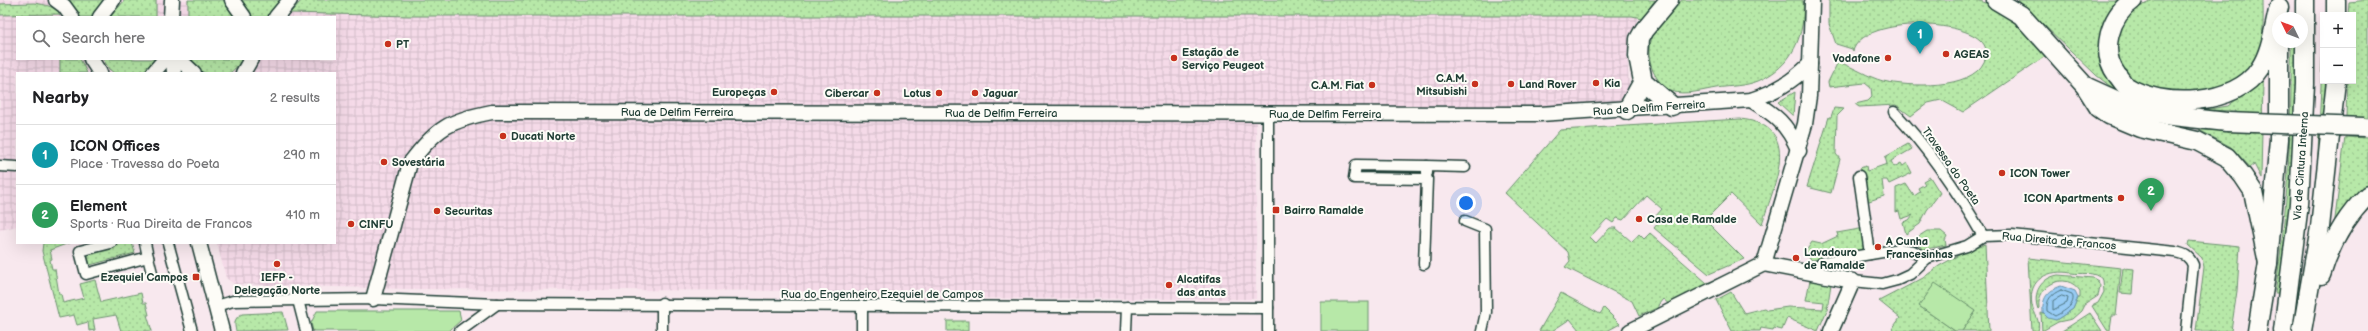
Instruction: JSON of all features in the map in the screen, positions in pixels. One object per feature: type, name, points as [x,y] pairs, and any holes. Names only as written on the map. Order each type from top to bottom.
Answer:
[{"type":"highway","points":[[1669,0],[1656,13],[1639,39],[1638,56],[1643,81],[1672,106]]},
{"type":"highway","points":[[1996,0],[2021,15],[2085,86],[2099,108],[2121,122],[2186,137],[2227,157],[2253,191],[2268,263]]},
{"type":"highway","points":[[2133,0],[2126,5],[2115,18],[2109,36],[2108,48],[2112,68],[2125,86],[2146,96],[2176,99],[2211,99],[2228,94],[2245,84],[2260,68],[2279,8]]},
{"type":"highway","name":"Via de Cintura Interna","points":[[2283,331],[2299,204],[2306,84],[2305,0]]},
{"type":"highway","points":[[2336,0],[2336,12]]},
{"type":"highway","points":[[2258,331],[2268,263],[2279,139],[2279,48]]},
{"type":"highway","points":[[1627,110],[1643,81]]},
{"type":"highway","points":[[2302,331],[2320,227],[2336,84]]},
{"type":"highway","points":[[2085,86],[2140,111],[2154,114],[2227,122],[2366,127]]},
{"type":"highway","points":[[2309,294],[2319,282],[2334,240],[2358,205],[2368,195]]},
{"type":"street","points":[[56,0],[64,6],[71,16]]},
{"type":"street","points":[[101,16],[114,0]]},
{"type":"street","points":[[171,16],[172,0]]},
{"type":"street","points":[[232,0],[243,16]]},
{"type":"street","points":[[277,16],[290,0]]},
{"type":"street","points":[[1630,331],[1764,264],[1799,150],[1806,117],[1810,64],[1812,2]]},
{"type":"street","points":[[92,60],[99,72]]},
{"type":"street","points":[[154,72],[164,60]]},
{"type":"street","points":[[173,60],[174,72]]},
{"type":"street","points":[[180,60],[193,72]]},
{"type":"street","name":"Rua de Delfim Ferreira","points":[[373,299],[410,163],[424,144],[442,127],[465,117],[492,112],[1540,114],[1627,110],[1751,100],[1790,83],[1810,64]]},
{"type":"street","points":[[1751,100],[1780,119],[1793,136],[1799,150]]},
{"type":"street","name":"Travessa do Poeta","points":[[1894,112],[1934,161],[1968,209],[1983,236]]},
{"type":"street","points":[[1268,114],[1268,331]]},
{"type":"street","points":[[1427,179],[1354,178],[1356,165],[1465,167]]},
{"type":"street","points":[[0,166],[16,166]]},
{"type":"street","points":[[1389,166],[1389,179]]},
{"type":"street","points":[[1424,264],[1427,166]]},
{"type":"street","points":[[1859,176],[1870,254]]},
{"type":"street","points":[[1464,221],[1485,229],[1486,312],[1482,331]]},
{"type":"street","name":"Rua Direita de Francos","points":[[1764,264],[1813,272],[1853,281],[1882,284],[1910,274],[1927,258],[1967,246],[1983,236],[2012,235],[2175,252],[2184,254],[2189,258],[2193,265],[2186,331]]},
{"type":"street","points":[[107,244],[80,251],[86,274],[148,257]]},
{"type":"street","points":[[145,244],[152,273]]},
{"type":"street","points":[[168,244],[192,331]]},
{"type":"street","points":[[199,244],[222,331]]},
{"type":"street","points":[[1813,272],[1823,262],[1900,249],[1913,250],[1927,258]]},
{"type":"street","points":[[1831,331],[1853,281]]},
{"type":"street","name":"Rua do Engenheiro Ezequiel de Campos","points":[[216,306],[233,301],[373,299],[497,304],[662,303],[862,307],[1268,308]]},
{"type":"street","points":[[298,300],[306,331]]},
{"type":"street","points":[[662,303],[662,331]]},
{"type":"street","points":[[460,331],[497,304]]},
{"type":"street","points":[[862,307],[862,331]]},
{"type":"street","points":[[1126,331],[1127,307]]},
{"type":"shaded area","points":[[0,0],[1652,0],[1637,19],[1627,53],[1629,87],[1620,106],[1442,110],[1256,105],[1256,299],[853,298],[820,291],[408,289],[234,284],[226,278],[217,244],[336,244],[336,72],[16,72],[16,226],[0,230]]},
{"type":"green space","points":[[69,0],[107,0],[95,16],[78,16]]},
{"type":"green space","points":[[125,0],[156,0],[156,16],[111,16]]},
{"type":"green space","points":[[188,0],[223,0],[237,16],[188,16]]},
{"type":"green space","points":[[240,0],[281,0],[271,16],[251,16]]},
{"type":"green space","points":[[302,0],[1655,0],[1642,18],[1632,16],[410,16],[290,13]]},
{"type":"green space","points":[[1682,0],[1803,0],[1802,25],[1799,37],[1788,58],[1780,67],[1770,75],[1758,81],[1743,85],[1694,92],[1682,93],[1671,91],[1658,80],[1653,71],[1649,50],[1650,40],[1665,14]]},
{"type":"green space","points":[[1829,0],[1977,0],[2000,9],[2009,15],[2024,29],[2047,55],[1963,112],[1941,100],[1928,103],[1911,116],[1896,105],[1859,107],[1855,104],[1868,101],[1872,97],[1871,88],[1865,83],[1829,87],[1828,82],[1838,62],[1883,81],[1923,85],[1938,84],[1966,78],[1977,71],[1985,59],[1985,47],[1980,40],[1969,33],[1933,25],[1912,25],[1892,27],[1874,32],[1860,40],[1853,51],[1852,49],[1836,44],[1829,24]]},
{"type":"green space","points":[[2018,0],[2119,0],[2104,25],[2102,47],[2120,94],[2096,75]]},
{"type":"green space","points":[[2153,0],[2263,0],[2262,38],[2255,60],[2239,78],[2219,91],[2201,93],[2178,92],[2155,90],[2135,84],[2126,74],[2118,58],[2116,48],[2117,38],[2126,19],[2134,11]]},
{"type":"green space","points":[[2368,0],[2368,118],[2346,118],[2347,84],[2356,84],[2356,12],[2348,12],[2349,2]]},
{"type":"green space","points":[[0,4],[43,4],[54,8],[61,14],[0,15]]},
{"type":"green space","points":[[2291,48],[2297,48],[2293,168],[2280,293],[2275,293],[2286,199],[2291,105]]},
{"type":"green space","points":[[60,60],[80,60],[86,72],[60,72]]},
{"type":"green space","points":[[104,60],[155,60],[143,72],[113,72]]},
{"type":"green space","points":[[192,60],[241,60],[231,72],[204,72],[193,64]]},
{"type":"green space","points":[[2261,81],[2263,82],[2261,178],[2254,164],[2250,167],[2231,147],[2199,130],[2234,131],[2236,111],[2204,110],[2228,106]]},
{"type":"green space","points":[[2321,84],[2330,84],[2316,196]]},
{"type":"green space","points":[[1795,92],[1793,116],[1778,102]]},
{"type":"green space","points":[[1834,108],[1844,109],[1837,116],[1836,154],[1840,159],[1831,193],[1807,187],[1829,117],[1831,117]]},
{"type":"green space","points":[[1740,119],[1760,124],[1772,132],[1778,145],[1780,159],[1773,192],[1762,224],[1731,194],[1705,220],[1744,259],[1709,274],[1654,228],[1659,222],[1655,217],[1662,209],[1646,195],[1623,220],[1617,218],[1613,223],[1607,219],[1590,237],[1596,243],[1610,228],[1616,228],[1632,242],[1639,234],[1644,239],[1650,233],[1707,283],[1735,271],[1670,305],[1663,299],[1658,305],[1659,307],[1639,316],[1632,301],[1565,267],[1570,261],[1568,252],[1505,193],[1560,130]]},
{"type":"green space","points":[[2345,137],[2368,138],[2368,188],[2334,227]]},
{"type":"green space","points":[[1908,144],[1912,149],[1891,161],[1894,167],[1901,163],[1903,166],[1907,163],[1912,173],[1889,184],[1887,180],[1882,180],[1884,196],[1866,202],[1860,168],[1866,166],[1867,171],[1887,164],[1885,157]]},
{"type":"green space","points":[[1930,177],[1940,193],[1927,210],[1920,224],[1906,234],[1903,222],[1909,220],[1913,215],[1901,219],[1899,211],[1896,212],[1896,188],[1906,184],[1914,196],[1920,192],[1918,188],[1925,184],[1923,181]]},
{"type":"green space","points":[[1865,228],[1864,252],[1812,260],[1804,254],[1812,242],[1821,244],[1838,236],[1837,233]]},
{"type":"green space","points":[[1927,231],[1941,231],[1947,236],[1945,240],[1946,245],[1922,250],[1922,247],[1916,244],[1916,238]]},
{"type":"green space","points":[[2189,241],[2240,246],[2237,291],[2231,331],[2196,331],[2204,267],[2202,258],[2188,245]]},
{"type":"green space","points":[[43,244],[66,244],[50,250],[52,269],[55,269],[59,294],[61,294],[63,303],[84,298],[80,284],[95,280],[101,302],[141,293],[143,303],[146,303],[149,315],[147,315],[152,331],[121,331],[116,315],[93,319],[95,330],[89,331],[88,322],[77,325],[74,315],[59,318],[42,251]]},
{"type":"green space","points":[[119,244],[132,244],[135,253],[90,265],[87,253]]},
{"type":"green space","points":[[1985,244],[1989,331],[1962,331],[1976,311],[1919,306],[1955,331],[1895,331],[1892,329],[1900,318],[1879,301],[1923,278],[1939,266],[1968,250]]},
{"type":"green space","points":[[2028,258],[2121,268],[2116,316],[2112,316],[2110,330],[2107,330],[2092,306],[2098,303],[2104,292],[2103,280],[2092,274],[2063,272],[2048,274],[2042,277],[2033,288],[2031,296],[2032,305],[2039,327],[2038,331],[2032,331]]},
{"type":"green space","points":[[2123,268],[2134,269],[2132,294],[2120,293]]},
{"type":"green space","points":[[2058,275],[2093,278],[2098,281],[2100,286],[2098,296],[2084,305],[2081,311],[2072,319],[2058,322],[2042,331],[2041,313],[2056,320],[2073,309],[2078,297],[2080,297],[2080,291],[2074,285],[2060,281],[2053,283],[2042,293],[2039,300],[2038,309],[2036,297],[2039,287],[2047,279]]},
{"type":"green space","points":[[1810,280],[1831,284],[1827,310],[1818,331],[1787,318],[1782,330],[1774,328],[1773,330],[1761,328],[1760,331],[1732,331],[1716,300],[1731,292],[1744,313],[1764,308],[1767,310],[1788,307],[1823,309],[1824,302],[1806,300]]},
{"type":"green space","points":[[1935,283],[1976,311],[1962,331],[1955,331],[1919,306]]},
{"type":"green space","points":[[1561,293],[1600,314],[1604,308],[1620,324],[1607,331],[1580,331],[1570,319],[1552,331],[1539,331]]},
{"type":"green space","points":[[1321,302],[1369,302],[1369,331],[1321,331]]},
{"type":"green space","points":[[317,311],[459,311],[461,320],[449,331],[313,331],[311,323]]},
{"type":"green space","points":[[283,312],[288,330],[236,331],[235,321],[237,317],[242,314]]},
{"type":"green space","points":[[2090,313],[2102,331],[2062,331]]},
{"type":"green space","points":[[947,321],[968,321],[968,331],[947,331]]},
{"type":"water","points":[[2061,286],[2075,291],[2078,297],[2073,309],[2056,320],[2048,318],[2043,313],[2043,303],[2046,296],[2052,290]]},
{"type":"place","name":"PT","points":[[388,44]]},
{"type":"place","name":"ICON Offices","points":[[1920,54]]},
{"type":"place","name":"AGEAS","points":[[1946,54]]},
{"type":"place","name":"Estação de Serviço Peugeot","points":[[1174,58]]},
{"type":"place","name":"Vodafone","points":[[1888,58]]},
{"type":"place","name":"Kia","points":[[1596,83]]},
{"type":"place","name":"C.A.M. Mitsubishi","points":[[1475,84]]},
{"type":"place","name":"Land Rover","points":[[1511,84]]},
{"type":"place","name":"C.A.M. Fiat","points":[[1372,85]]},
{"type":"place","name":"Europeças","points":[[774,92]]},
{"type":"place","name":"Cibercar","points":[[877,93]]},
{"type":"place","name":"Lotus","points":[[939,93]]},
{"type":"place","name":"Jaguar","points":[[975,93]]},
{"type":"place","name":"Ducati Norte","points":[[503,136]]},
{"type":"place","name":"Sovestária","points":[[384,162]]},
{"type":"place","name":"ICON Tower","points":[[2002,173]]},
{"type":"place","name":"ICON Apartments","points":[[2121,198]]},
{"type":"place","name":"Bairro Ramalde","points":[[1276,210]]},
{"type":"place","name":"Securitas","points":[[437,211]]},
{"type":"place","name":"Element","points":[[2151,211]]},
{"type":"place","name":"Casa de Ramalde","points":[[1639,219]]},
{"type":"place","name":"CINFU","points":[[351,224]]},
{"type":"place","name":"A Cunha Francesinhas","points":[[1878,247]]},
{"type":"place","name":"Lavadouro de Ramalde","points":[[1796,258]]},
{"type":"place","name":"IEFP - Delegação Norte","points":[[277,264]]},
{"type":"place","name":"Ezequiel Campos","points":[[196,277]]},
{"type":"place","name":"Alcatifas das antas","points":[[1169,285]]}]
